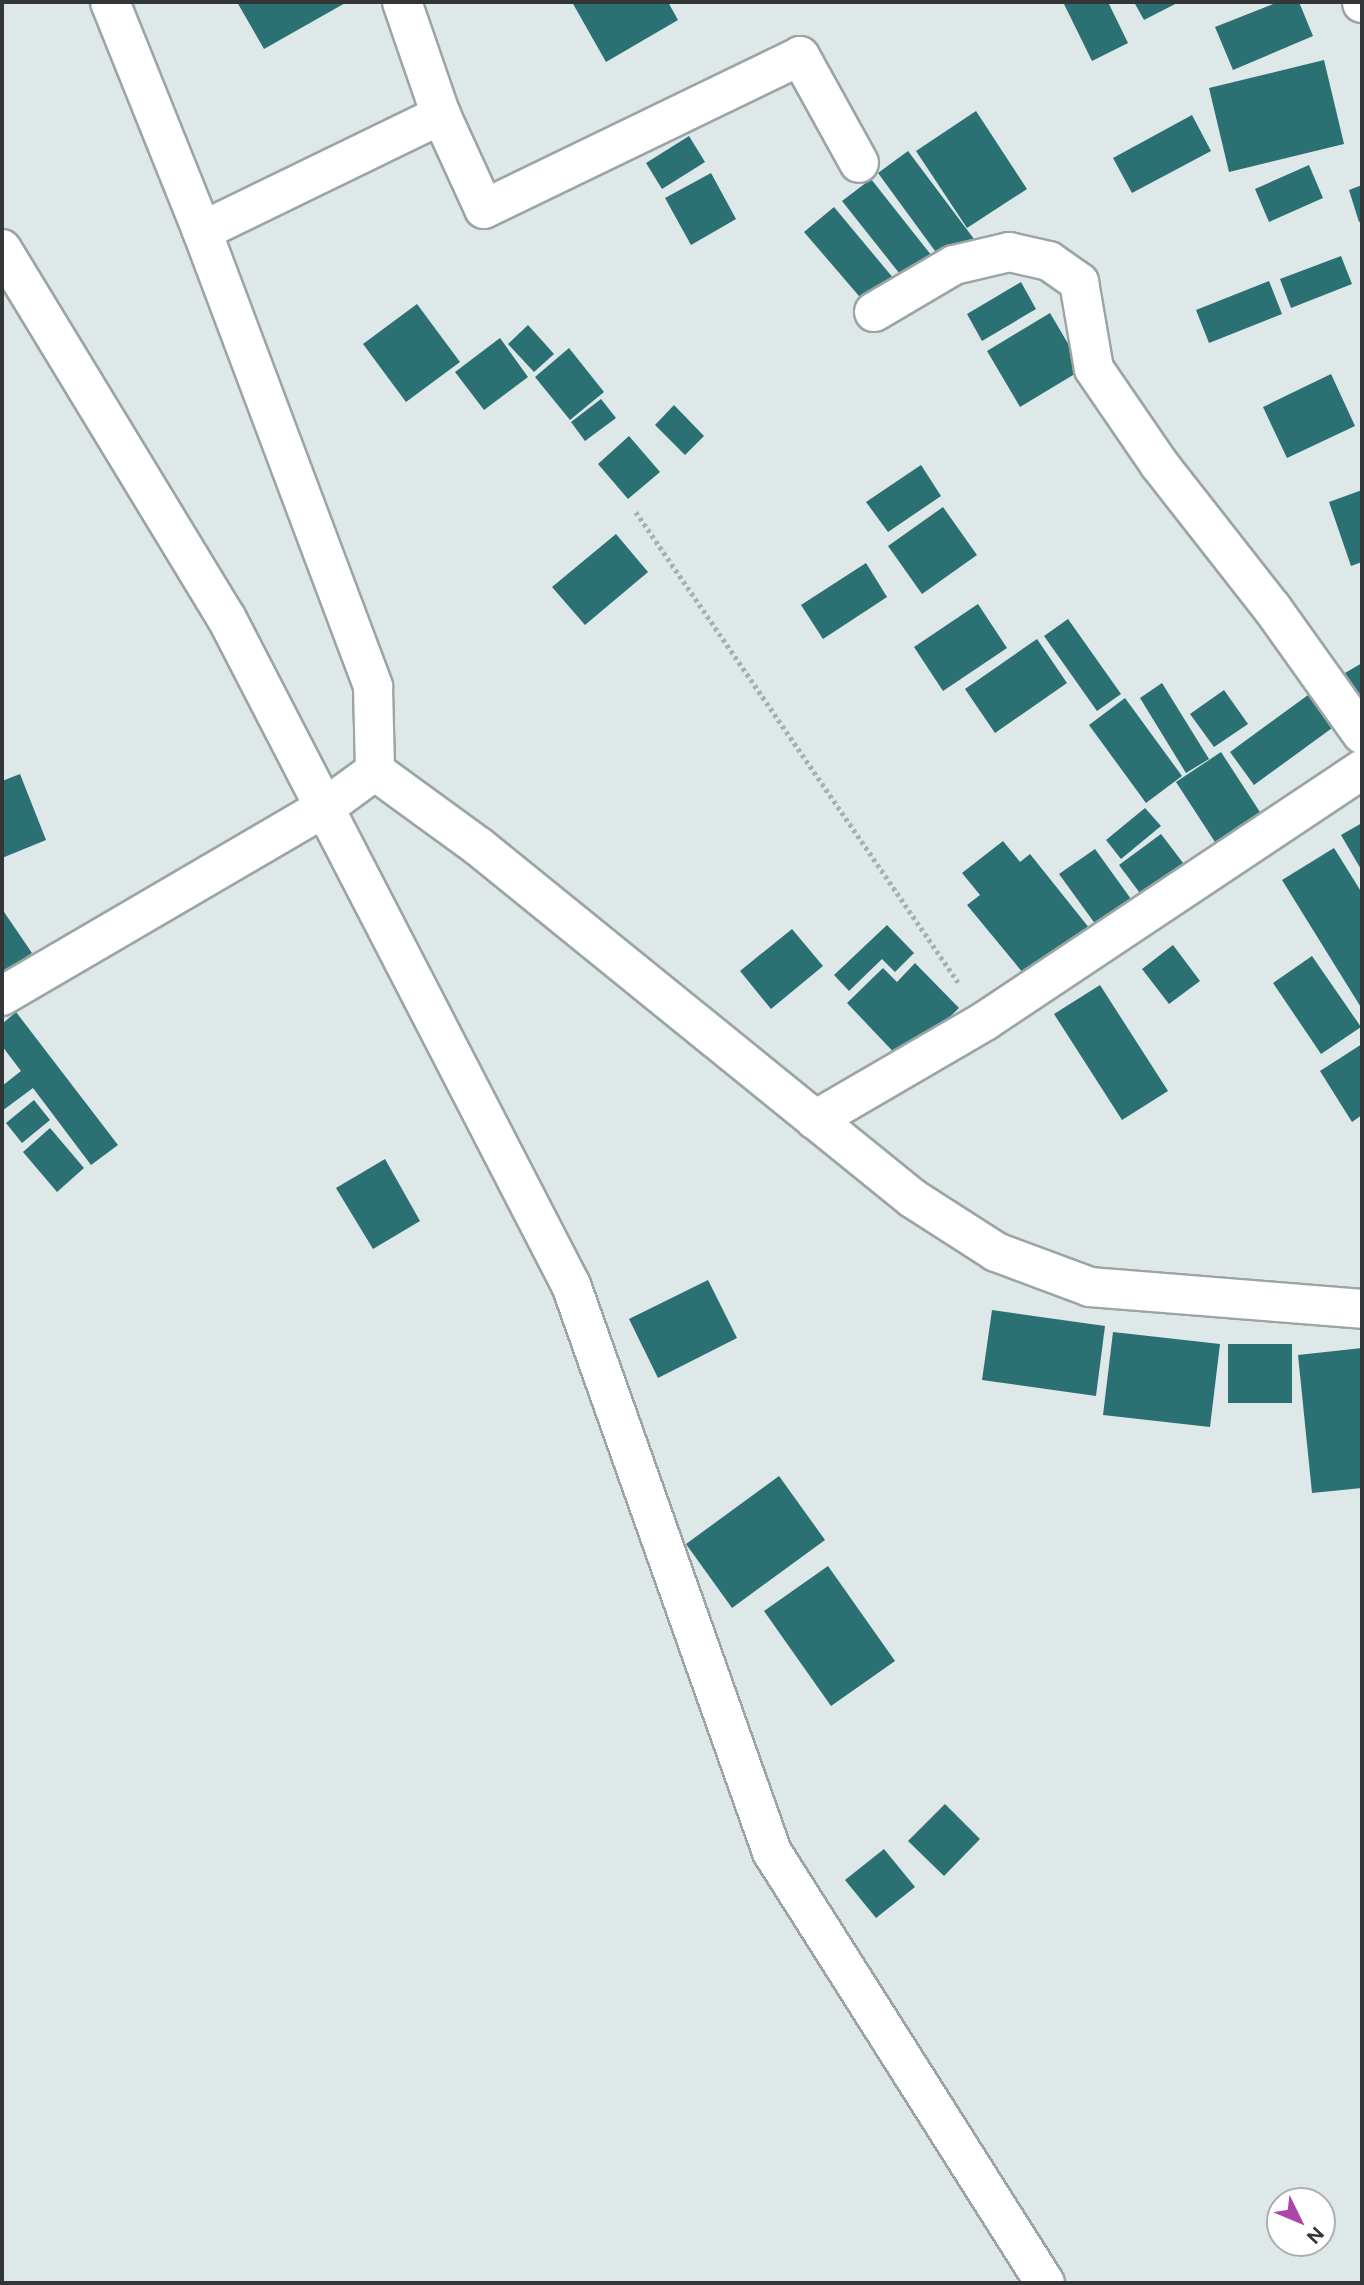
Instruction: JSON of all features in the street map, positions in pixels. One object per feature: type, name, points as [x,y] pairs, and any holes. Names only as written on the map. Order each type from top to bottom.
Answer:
[{"type":"street","points":[[110,2],[202,230],[373,687],[375,771]]},
{"type":"street","points":[[402,2],[441,115],[484,209],[800,56],[859,163]]},
{"type":"street","points":[[202,230],[441,115]]},
{"type":"street","points":[[2,249],[226,617],[571,1285],[772,1852],[1045,2283]]},
{"type":"street","points":[[874,312],[954,265],[1009,252],[1049,261],[1079,282],[1094,369],[1159,464],[1272,608],[1362,734]]},
{"type":"street","points":[[815,1120],[985,1021],[1362,770]]},
{"type":"street","points":[[2,996],[324,808],[375,771]]},
{"type":"street","points":[[375,771],[478,846],[912,1198],[996,1252],[1090,1287],[1362,1309]]},
{"type":"path","points":[[636,512],[985,1021]]},
{"type":"building","points":[[237,2],[347,2],[264,49]]},
{"type":"building","points":[[572,2],[668,2],[678,20],[606,62]]},
{"type":"building","points":[[1063,2],[1108,2],[1128,43],[1092,61]]},
{"type":"building","points":[[1134,2],[1179,2],[1144,20]]},
{"type":"building","points":[[1278,2],[1299,2],[1313,36],[1233,70],[1215,27]]},
{"type":"building","points":[[1324,60],[1344,144],[1229,172],[1209,88]]},
{"type":"building","points":[[976,111],[1027,189],[967,228],[916,151]]},
{"type":"building","points":[[1192,115],[1211,151],[1132,193],[1113,158]]},
{"type":"building","points":[[689,136],[705,162],[662,189],[646,163]]},
{"type":"building","points":[[908,151],[977,243],[946,266],[878,173]]},
{"type":"building","points":[[1309,165],[1323,198],[1269,222],[1255,189]]},
{"type":"building","points":[[711,173],[736,219],[691,245],[665,198]]},
{"type":"building","points":[[871,179],[939,265],[911,288],[842,201]]},
{"type":"building","points":[[1362,185],[1362,221],[1359,222],[1349,190]]},
{"type":"building","points":[[834,207],[894,279],[865,303],[804,232]]},
{"type":"building","points":[[1341,256],[1352,284],[1291,308],[1280,279]]},
{"type":"building","points":[[1269,281],[1282,314],[1209,343],[1196,310]]},
{"type":"building","points":[[1021,282],[1036,309],[982,341],[967,314]]},
{"type":"building","points":[[417,304],[460,362],[406,402],[363,344]]},
{"type":"building","points":[[1050,313],[1083,369],[1020,407],[987,351]]},
{"type":"building","points":[[528,325],[554,354],[534,372],[508,344]]},
{"type":"building","points":[[500,338],[528,377],[484,410],[455,372]]},
{"type":"building","points":[[569,348],[604,392],[570,420],[535,377]]},
{"type":"building","points":[[1331,374],[1355,426],[1287,458],[1263,407]]},
{"type":"building","points":[[601,399],[616,418],[585,441],[571,422]]},
{"type":"building","points":[[674,405],[704,436],[685,455],[655,425]]},
{"type":"building","points":[[629,436],[660,472],[628,499],[598,464]]},
{"type":"building","points":[[921,465],[941,496],[888,532],[866,502]]},
{"type":"building","points":[[1362,490],[1362,562],[1351,566],[1329,502]]},
{"type":"building","points":[[943,507],[977,555],[922,594],[888,546]]},
{"type":"building","points":[[616,534],[648,572],[585,625],[552,587]]},
{"type":"building","points":[[866,563],[887,597],[823,639],[801,605]]},
{"type":"building","points":[[978,604],[1007,648],[943,691],[914,647]]},
{"type":"building","points":[[1068,619],[1121,694],[1097,711],[1044,636]]},
{"type":"building","points":[[1037,639],[1067,683],[995,733],[965,689]]},
{"type":"building","points":[[1362,663],[1362,704],[1345,673]]},
{"type":"building","points":[[1162,683],[1209,759],[1186,773],[1140,698]]},
{"type":"building","points":[[1224,690],[1248,724],[1214,747],[1190,714]]},
{"type":"building","points":[[1315,690],[1339,723],[1254,785],[1230,752]]},
{"type":"building","points":[[1125,698],[1182,776],[1146,803],[1089,725]]},
{"type":"building","points":[[1221,752],[1271,829],[1226,859],[1176,782]]},
{"type":"building","points":[[20,774],[46,840],[2,858],[2,781]]},
{"type":"building","points":[[1145,808],[1161,826],[1121,859],[1106,840]]},
{"type":"building","points":[[1362,823],[1362,871],[1341,835]]},
{"type":"building","points":[[1161,834],[1190,872],[1148,904],[1119,865]]},
{"type":"building","points":[[1003,841],[1020,862],[1030,854],[1090,929],[1028,979],[967,905],[980,895],[962,873]]},
{"type":"building","points":[[1334,848],[1362,893],[1362,1009],[1282,880]]},
{"type":"building","points":[[1095,849],[1131,899],[1096,925],[1059,874]]},
{"type":"building","points":[[2,909],[32,953],[2,973]]},
{"type":"building","points":[[887,925],[914,953],[895,972],[882,959],[849,991],[834,975]]},
{"type":"building","points":[[792,929],[823,966],[771,1009],[740,971]]},
{"type":"building","points":[[1173,945],[1200,981],[1169,1004],[1142,969]]},
{"type":"building","points":[[1312,956],[1361,1027],[1321,1054],[1273,983]]},
{"type":"building","points":[[915,963],[959,1008],[903,1062],[847,1003],[883,968],[897,982]]},
{"type":"building","points":[[1100,985],[1168,1091],[1122,1120],[1054,1014]]},
{"type":"building","points":[[16,1012],[118,1145],[91,1165],[33,1088],[2,1111],[2,1086],[21,1071],[2,1046],[2,1024]]},
{"type":"building","points":[[1362,1044],[1362,1115],[1352,1122],[1320,1071]]},
{"type":"building","points":[[34,1100],[50,1120],[22,1143],[6,1123]]},
{"type":"building","points":[[50,1128],[84,1168],[57,1192],[23,1152]]},
{"type":"building","points":[[385,1159],[420,1221],[373,1249],[336,1188]]},
{"type":"building","points":[[708,1280],[737,1338],[658,1378],[629,1319]]},
{"type":"building","points":[[992,1310],[1105,1326],[1096,1396],[982,1380]]},
{"type":"building","points":[[1113,1332],[1220,1344],[1210,1427],[1103,1415]]},
{"type":"building","points":[[1228,1344],[1292,1344],[1292,1403],[1228,1403]]},
{"type":"building","points":[[1362,1348],[1362,1488],[1312,1493],[1298,1355]]},
{"type":"building","points":[[779,1476],[825,1540],[732,1608],[686,1544]]},
{"type":"building","points":[[828,1566],[895,1661],[831,1706],[764,1611]]},
{"type":"building","points":[[945,1804],[980,1839],[944,1876],[908,1841]]},
{"type":"building","points":[[884,1849],[915,1887],[876,1918],[845,1880]]}]
